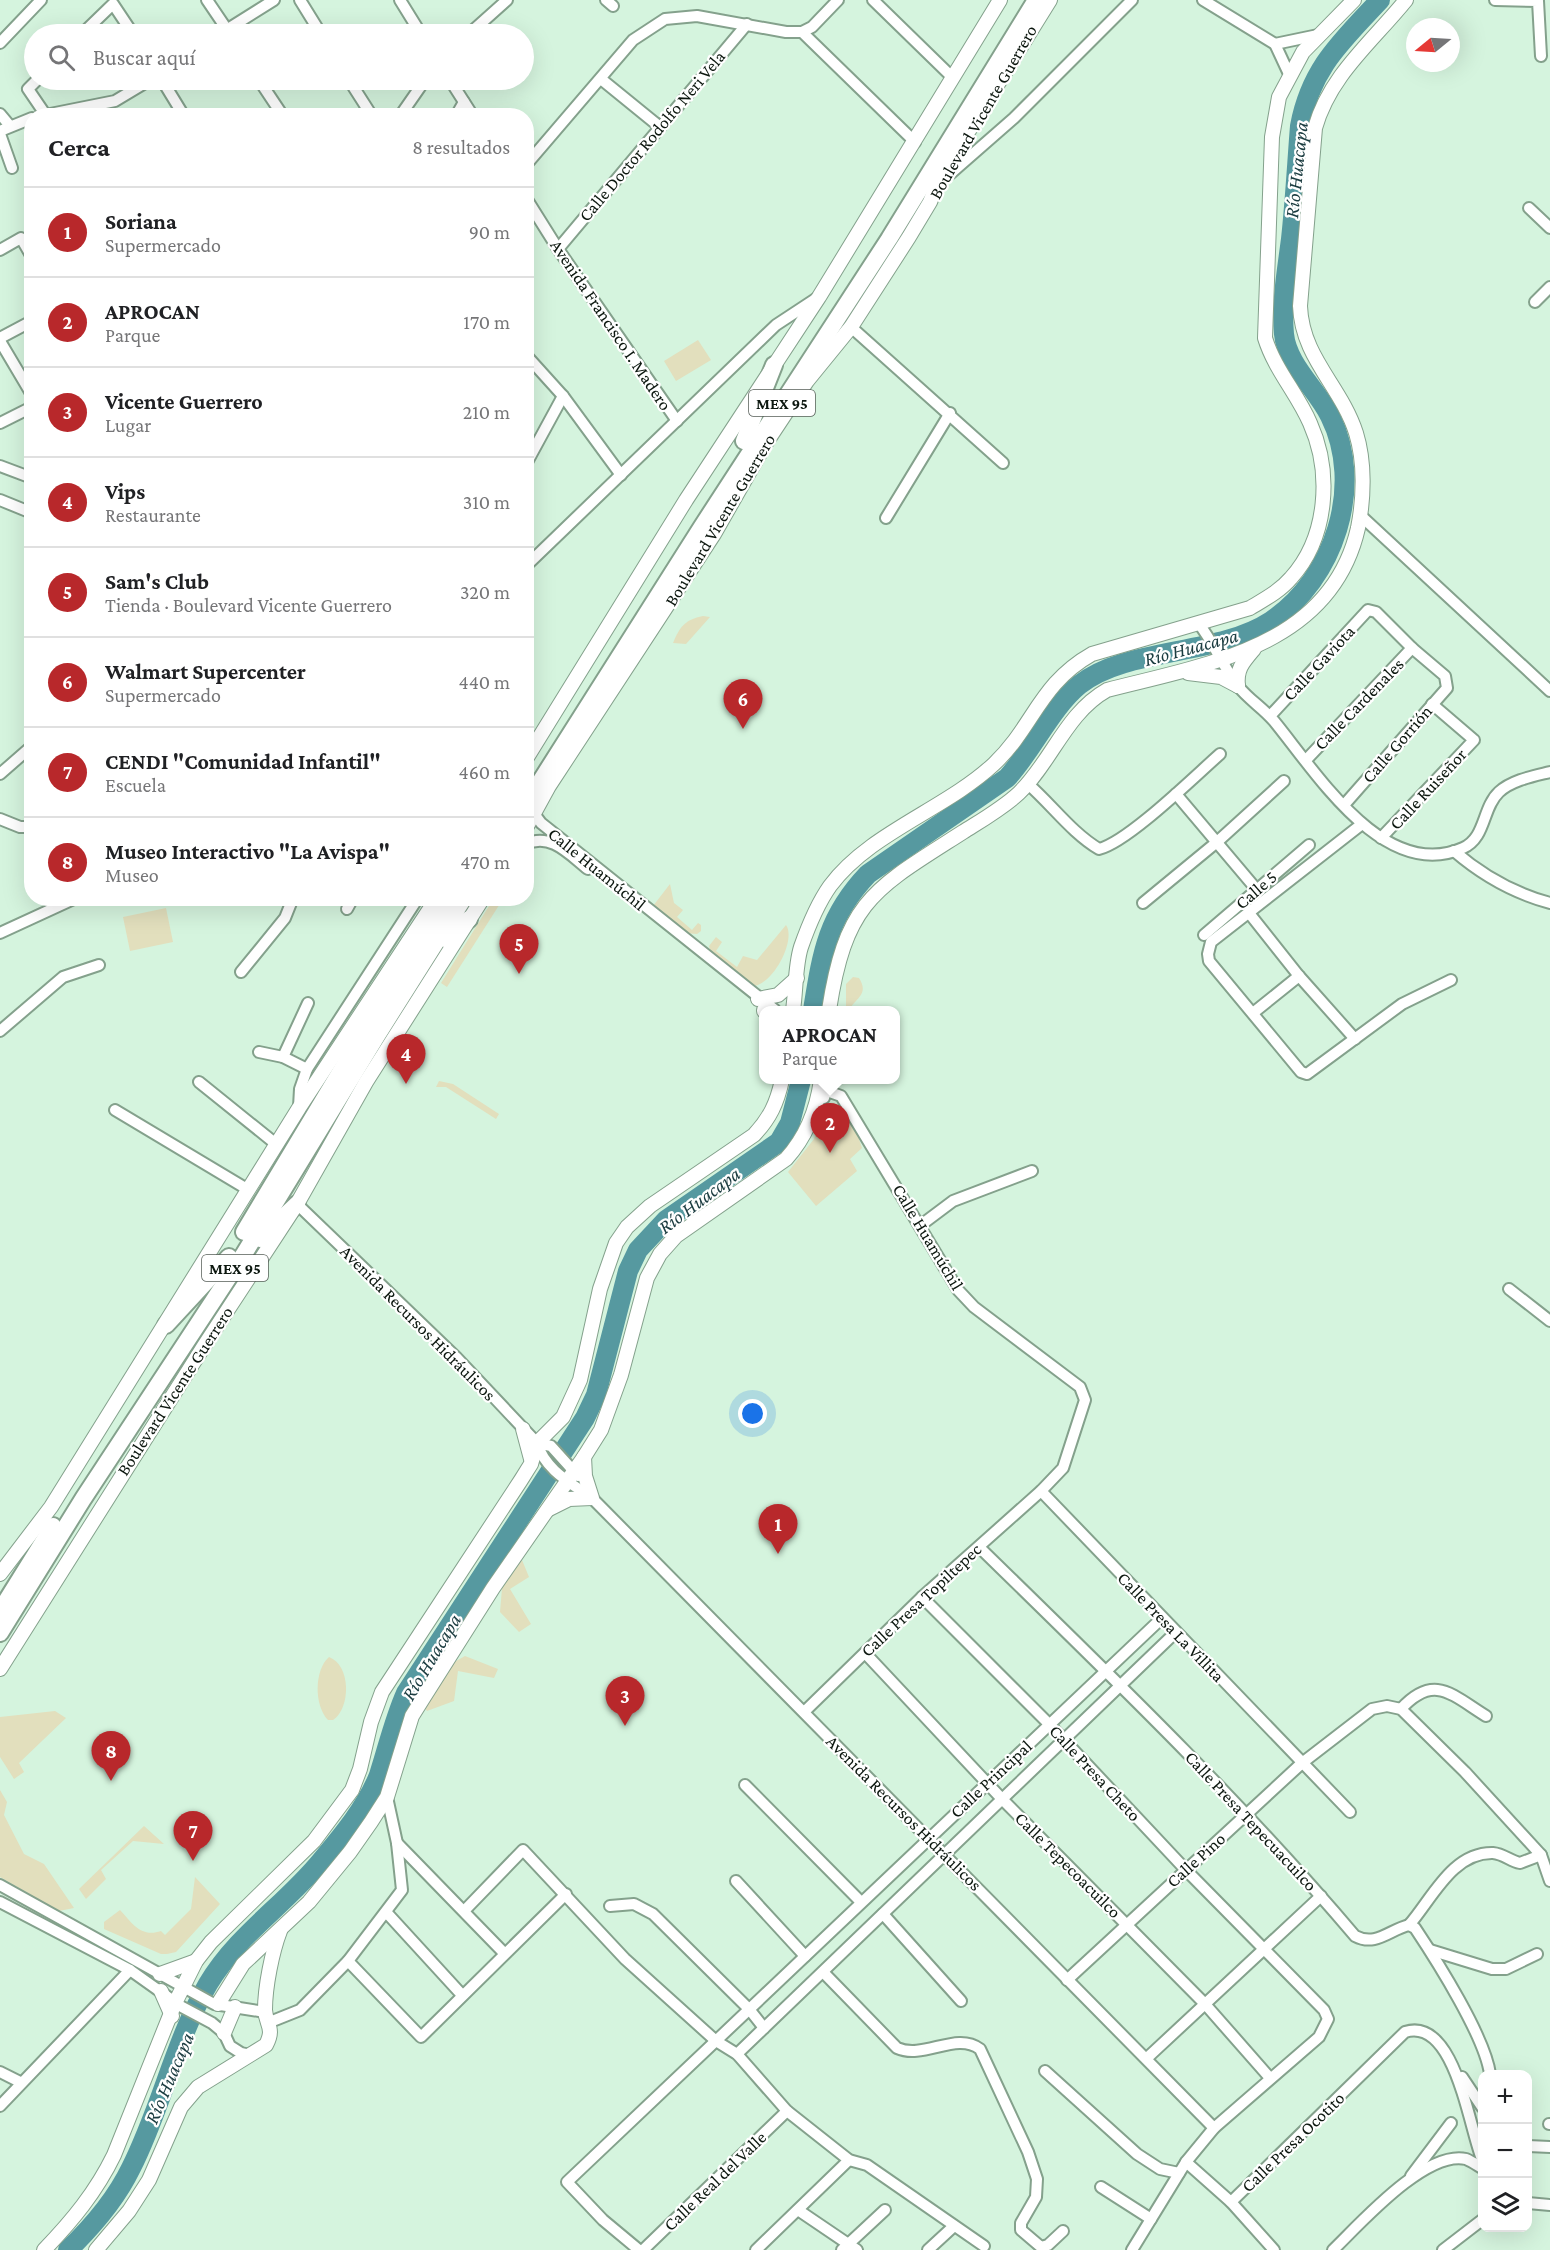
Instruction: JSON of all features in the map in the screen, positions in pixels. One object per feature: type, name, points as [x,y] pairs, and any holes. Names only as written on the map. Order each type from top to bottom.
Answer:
[{"type":"highway","name":"Boulevard Vicente Guerrero","points":[[534,770],[744,441],[885,227],[1025,0]]},
{"type":"highway","name":"Boulevard Vicente Guerrero","points":[[534,805],[1036,0]]},
{"type":"highway","points":[[807,381],[830,329]]},
{"type":"highway","points":[[744,441],[774,365]]},
{"type":"highway","name":"Boulevard Vicente Guerrero","points":[[0,1611],[66,1504],[237,1255],[366,1029],[444,906]]},
{"type":"highway","name":"Boulevard Vicente Guerrero","points":[[0,1633],[82,1499],[460,906]]},
{"type":"highway","points":[[435,948],[470,919]]},
{"type":"highway","points":[[166,1325],[237,1255],[297,1204]]},
{"type":"main road","name":"Boulevard Vicente Guerrero","points":[[534,746],[686,500],[819,297],[915,142],[951,76],[1000,0]]},
{"type":"main road","name":"Boulevard Vicente Guerrero","points":[[534,806],[714,534],[766,443],[807,381],[851,327],[909,237],[930,202],[940,177],[1050,0]]},
{"type":"main road","points":[[794,1006],[800,950],[834,881],[866,852],[972,782],[993,764],[1010,746],[1053,682],[1071,665],[1092,654],[1201,626],[1233,615],[1272,594],[1291,578],[1307,554],[1319,526],[1324,495],[1319,446],[1309,420],[1271,358],[1265,338],[1272,137],[1279,97],[1289,74],[1318,35],[1354,0]]},
{"type":"main road","points":[[832,1006],[834,983],[845,937],[865,903],[901,872],[995,811],[1028,784],[1076,715],[1091,699],[1107,690],[1177,672],[1220,656],[1256,648],[1292,627],[1329,591],[1348,560],[1360,515],[1363,490],[1356,435],[1347,411],[1306,343],[1300,325],[1315,128],[1321,107],[1332,86],[1406,0]]},
{"type":"main road","points":[[1238,686],[1237,675],[1240,667],[1256,648]]},
{"type":"main road","points":[[1177,672],[1221,677],[1238,686]]},
{"type":"main road","points":[[0,1574],[51,1507],[166,1325],[247,1189],[432,906]]},
{"type":"main road","name":"Boulevard Vicente Guerrero","points":[[0,1669],[204,1346],[297,1204],[366,1082],[478,906]]},
{"type":"main road","points":[[761,1005],[778,995],[797,978]]},
{"type":"main road","points":[[44,2250],[69,2223],[102,2179],[196,1961],[211,1942],[314,1841],[352,1790],[382,1692],[456,1584],[563,1417],[580,1380],[600,1289],[616,1243],[627,1227],[644,1211],[754,1135],[768,1121],[781,1084]]},
{"type":"main road","points":[[216,2004],[243,1964],[281,1929],[329,1879],[387,1797],[412,1716],[493,1588],[548,1510],[569,1474],[584,1457],[612,1403],[647,1278],[660,1254],[676,1236],[771,1171],[797,1148],[824,1085]]},
{"type":"main road","points":[[523,1429],[536,1461]]},
{"type":"main road","points":[[548,1510],[569,1499],[592,1498],[585,1476],[584,1457]]},
{"type":"main road","points":[[96,2250],[129,2211],[149,2180],[181,2107],[198,2087],[266,2045],[270,2037],[267,2017],[274,1948],[281,1929]]},
{"type":"main road","points":[[160,1974],[196,1961]]},
{"type":"main road","points":[[161,1991],[176,2009]]},
{"type":"main road","points":[[224,2033],[234,2007]]},
{"type":"street","points":[[0,43],[41,0]]},
{"type":"street","points":[[207,0],[221,24]]},
{"type":"street","points":[[239,24],[274,0]]},
{"type":"street","points":[[300,0],[315,24]]},
{"type":"street","points":[[400,0],[415,24]]},
{"type":"street","points":[[534,156],[633,40],[665,19],[697,16],[786,32],[802,32],[812,27],[838,0]]},
{"type":"street","points":[[873,0],[951,76]]},
{"type":"street","points":[[940,177],[950,174],[1014,118],[1132,0]]},
{"type":"street","points":[[1203,0],[1275,45],[1289,74]]},
{"type":"street","points":[[1495,0],[1538,1],[1541,56]]},
{"type":"street","points":[[479,24],[502,2]]},
{"type":"street","points":[[92,24],[113,4],[126,24]]},
{"type":"street","name":"Calle Doctor Rodolfo Neri Vela","points":[[558,249],[747,24]]},
{"type":"street","points":[[802,32],[915,142]]},
{"type":"street","points":[[1275,45],[1318,35]]},
{"type":"street","points":[[600,79],[660,127]]},
{"type":"street","points":[[29,90],[39,108]]},
{"type":"street","points":[[79,108],[115,101],[133,90]]},
{"type":"street","points":[[168,90],[179,108]]},
{"type":"street","points":[[266,90],[278,108]]},
{"type":"street","points":[[355,90],[367,108]]},
{"type":"street","points":[[406,108],[418,90]]},
{"type":"street","points":[[456,90],[468,108]]},
{"type":"street","points":[[461,108],[464,102]]},
{"type":"street","points":[[0,114],[12,168]]},
{"type":"street","points":[[3,130],[24,121]]},
{"type":"street","points":[[1529,208],[1550,228]]},
{"type":"street","name":"Avenida Francisco I. Madero","points":[[534,211],[677,421]]},
{"type":"street","points":[[0,250],[21,238],[24,243]]},
{"type":"street","points":[[1534,302],[1550,286]]},
{"type":"street","points":[[534,557],[776,325],[819,297]]},
{"type":"street","points":[[776,325],[783,326],[792,335]]},
{"type":"street","points":[[24,326],[0,340],[24,381]]},
{"type":"street","points":[[851,327],[1003,462]]},
{"type":"street","points":[[534,364],[563,396],[621,475]]},
{"type":"street","points":[[534,449],[563,396]]},
{"type":"street","points":[[0,423],[24,411]]},
{"type":"street","points":[[886,518],[950,413]]},
{"type":"street","points":[[0,466],[24,475]]},
{"type":"street","points":[[0,500],[24,510]]},
{"type":"street","points":[[1360,515],[1550,691]]},
{"type":"street","name":"Calle Gaviota","points":[[1270,716],[1368,610],[1376,612],[1412,648]]},
{"type":"street","points":[[1201,626],[1238,686],[1270,716],[1362,824],[1398,849],[1416,854],[1438,855],[1465,847],[1476,839],[1499,792],[1517,782],[1550,772]]},
{"type":"street","name":"Calle Gorrión","points":[[1344,805],[1447,687],[1448,682],[1445,676],[1412,648]]},
{"type":"street","name":"Calle Cardenales","points":[[1306,760],[1412,648]]},
{"type":"street","name":"Calle Ruiseñor","points":[[1381,838],[1474,740],[1432,704]]},
{"type":"street","points":[[0,774],[24,753]]},
{"type":"street","points":[[1028,784],[1053,805],[1078,834],[1099,849],[1108,847],[1121,838],[1176,794],[1220,754]]},
{"type":"street","points":[[1143,903],[1217,842],[1284,781]]},
{"type":"street","points":[[1176,794],[1257,890]]},
{"type":"street","name":"Calle Huamúchil","points":[[534,814],[541,823],[761,1005]]},
{"type":"street","points":[[0,819],[24,827]]},
{"type":"street","points":[[1362,824],[1211,942],[1209,961],[1301,1072],[1307,1074],[1402,1004],[1450,980]]},
{"type":"street","name":"Calle Huamúchil","points":[[534,842],[546,840],[558,845],[761,1005]]},
{"type":"street","name":"Calle 5","points":[[1204,935],[1309,845]]},
{"type":"street","points":[[1454,851],[1479,872],[1524,896],[1550,903]]},
{"type":"street","points":[[0,933],[59,906]]},
{"type":"street","points":[[241,972],[285,918],[290,906]]},
{"type":"street","points":[[299,1107],[300,1089],[306,1069],[413,906]]},
{"type":"street","points":[[1249,913],[1299,976],[1355,1039]]},
{"type":"street","points":[[0,1031],[63,977],[99,964]]},
{"type":"street","points":[[1253,1013],[1299,976]]},
{"type":"street","points":[[283,1057],[308,1003]]},
{"type":"street","points":[[259,1052],[283,1057],[306,1069]]},
{"type":"street","points":[[199,1082],[276,1144]]},
{"type":"street","name":"Calle Huamúchil","points":[[824,1085],[841,1096],[921,1225],[958,1290],[974,1307],[1080,1387]]},
{"type":"street","points":[[114,1110],[247,1189]]},
{"type":"street","points":[[921,1225],[953,1201],[1032,1171]]},
{"type":"street","name":"Avenida Recursos Hidráulicos","points":[[297,1204],[456,1357],[523,1429],[544,1445],[592,1498],[1214,2128]]},
{"type":"street","points":[[1509,1289],[1550,1321]]},
{"type":"street","name":"Calle Presa Topiltepec","points":[[804,1712],[922,1597],[1041,1491],[1063,1468],[1085,1401],[1080,1387]]},
{"type":"street","name":"Avenida Recursos Hidráulicos","points":[[536,1461],[569,1474]]},
{"type":"street","name":"Calle Presa La Villita","points":[[1041,1491],[1350,1812]]},
{"type":"street","name":"Calle Presa Tepecuacuilco","points":[[979,1546],[1122,1685],[1246,1815],[1355,1936],[1364,1941],[1373,1941],[1409,1925]]},
{"type":"street","name":"Calle Presa Cheto","points":[[922,1597],[1049,1724],[1185,1869],[1324,2010],[1328,2019],[1317,2038],[1270,2078]]},
{"type":"street","name":"Calle Principal","points":[[641,2250],[603,2220],[567,2182],[1162,1618]]},
{"type":"street","name":"Calle Principal","points":[[737,2054],[1176,1632]]},
{"type":"street","name":"Calle Tepecoacuilco","points":[[865,1653],[1002,1799],[1205,2004],[1270,2078]]},
{"type":"street","points":[[1486,1716],[1444,1690],[1420,1692],[1401,1709],[1465,1772],[1541,1855],[1550,1881]]},
{"type":"street","name":"Calle Pino","points":[[1067,1980],[1302,1763],[1372,1709],[1387,1706],[1401,1709]]},
{"type":"street","points":[[745,1785],[861,1902]]},
{"type":"street","points":[[0,1885],[185,1989],[216,2004],[267,2017],[300,2010],[348,1961],[402,1890],[397,1843],[387,1797]]},
{"type":"street","points":[[397,1843],[504,1953]]},
{"type":"street","points":[[464,1911],[523,1850],[625,1959],[716,2041],[737,2054],[787,2111],[849,2160],[867,2165],[984,2246]]},
{"type":"street","points":[[1488,2070],[1476,2037],[1442,1968],[1415,1928],[1409,1925],[1449,1872],[1465,1862],[1490,1853],[1502,1854],[1520,1863],[1541,1855]]},
{"type":"street","points":[[736,1881],[805,1956]]},
{"type":"street","points":[[348,1961],[421,2037],[566,1894]]},
{"type":"street","points":[[1147,2058],[1266,1950],[1321,1896]]},
{"type":"street","points":[[0,1902],[130,1970],[161,1991]]},
{"type":"street","points":[[610,1906],[634,1904],[653,1914],[749,2009],[764,2028]]},
{"type":"street","points":[[386,1912],[462,1995]]},
{"type":"street","points":[[883,1914],[961,2001]]},
{"type":"street","points":[[1430,1950],[1492,1969],[1506,1969],[1537,1954]]},
{"type":"street","points":[[0,2106],[20,2082],[130,1970]]},
{"type":"street","points":[[823,1972],[897,2048],[911,2052],[966,2042],[973,2043],[980,2049],[1028,2152],[1037,2179],[1036,2197],[1021,2223],[1021,2230],[1041,2247],[1048,2245],[1063,2231]]},
{"type":"street","points":[[176,2009],[207,2019],[224,2033],[231,2046],[241,2053],[250,2055]]},
{"type":"street","name":"Calle Presa Ocotito","points":[[1231,2202],[1405,2032],[1415,2029],[1427,2032],[1454,2064]]},
{"type":"street","points":[[1454,2064],[1478,2101]]},
{"type":"street","points":[[1454,2064],[1478,2145]]},
{"type":"street","points":[[1045,2071],[1137,2154],[1160,2169],[1179,2173]]},
{"type":"street","points":[[0,2072],[20,2082]]},
{"type":"street","points":[[1132,2250],[1186,2162],[1214,2128],[1270,2078]]},
{"type":"street","name":"Calle Real del Valle","points":[[641,2250],[787,2111]]},
{"type":"street","points":[[1333,2250],[1411,2176],[1451,2123]]},
{"type":"street","points":[[1532,2146],[1550,2147]]},
{"type":"street","points":[[1411,2176],[1453,2159],[1466,2159],[1478,2166]]},
{"type":"street","points":[[756,2250],[849,2160]]},
{"type":"street","points":[[1186,2162],[1231,2202],[1274,2250]]},
{"type":"street","points":[[1101,2187],[1151,2219]]},
{"type":"street","points":[[1532,2204],[1550,2205]]},
{"type":"street","points":[[798,2210],[849,2248],[885,2210]]},
{"type":"street","points":[[1443,2250],[1478,2223]]},
{"type":"street","points":[[928,2250],[954,2226]]},
{"type":"shaded area","points":[[698,340],[711,360],[676,381],[664,361]]},
{"type":"shaded area","points":[[703,616],[710,617],[686,644],[673,643],[684,625]]},
{"type":"shaded area","points":[[670,884],[674,903],[683,910],[677,917],[692,930],[698,923],[701,925],[701,931],[697,934],[684,933],[653,906]]},
{"type":"shaded area","points":[[489,906],[499,906],[447,987],[441,983]]},
{"type":"shaded area","points":[[166,908],[173,942],[130,951],[123,917]]},
{"type":"shaded area","points":[[786,925],[788,941],[780,963],[766,980],[757,985],[749,986],[712,956],[709,946],[716,937],[722,942],[716,951],[737,967],[743,956],[757,960]]},
{"type":"shaded area","points":[[853,977],[859,978],[862,983],[861,995],[852,1006],[846,1006],[846,984]]},
{"type":"shaded area","points":[[439,1081],[453,1084],[499,1114],[496,1119],[446,1087],[436,1087]]},
{"type":"shaded area","points":[[838,1106],[857,1133],[862,1148],[850,1159],[857,1171],[816,1206],[788,1172],[814,1139],[825,1113]]},
{"type":"shaded area","points":[[522,1560],[529,1577],[510,1589],[531,1624],[519,1632],[500,1612],[502,1588]]},
{"type":"shaded area","points":[[465,1656],[498,1669],[494,1678],[458,1671],[454,1701],[427,1711],[424,1707],[449,1665]]},
{"type":"shaded area","points":[[329,1657],[341,1669],[346,1687],[343,1706],[333,1720],[328,1720],[323,1714],[318,1697],[318,1679]]},
{"type":"shaded area","points":[[55,1711],[66,1718],[19,1763],[24,1772],[14,1779],[0,1757],[0,1717]]},
{"type":"shaded area","points":[[0,1790],[7,1802],[4,1815],[24,1854],[44,1864],[74,1908],[59,1911],[0,1877]]},
{"type":"shaded area","points":[[144,1826],[164,1844],[133,1841],[101,1870],[106,1879],[86,1899],[79,1889]]},
{"type":"shaded area","points":[[195,1877],[220,1904],[176,1952],[161,1954],[104,1929],[104,1922],[120,1910],[142,1931],[154,1933],[161,1931],[165,1935],[191,1909]]},
{"type":"waterway","name":"Río Huacapa","points":[[814,1006],[828,937],[843,906],[854,890],[868,874],[1007,778],[1059,705],[1079,685],[1121,664],[1225,640],[1271,621],[1293,603],[1312,581],[1327,556],[1337,529],[1343,501],[1344,472],[1340,443],[1330,416],[1291,356],[1286,345],[1283,322],[1300,126],[1305,106],[1320,72],[1340,43],[1380,0]]},
{"type":"waterway","name":"Río Huacapa","points":[[68,2250],[103,2212],[125,2179],[142,2145],[186,2029],[208,1984],[233,1950],[321,1861],[361,1809],[379,1775],[406,1693],[585,1418],[596,1395],[628,1271],[638,1250],[666,1220],[779,1142],[790,1123],[800,1084]]},
{"type":"place","name":"Walmart Supercenter","points":[[743,729]]},
{"type":"place","name":"Sam's Club","points":[[519,974]]},
{"type":"place","name":"Vips","points":[[406,1084]]},
{"type":"place","name":"APROCAN","points":[[830,1153]]},
{"type":"place","name":"Soriana","points":[[778,1554]]},
{"type":"place","name":"Vicente Guerrero","points":[[625,1726]]},
{"type":"place","name":"Museo Interactivo \"La Avispa\"","points":[[111,1781]]},
{"type":"place","name":"CENDI \"Comunidad Infantil\"","points":[[193,1861]]}]
